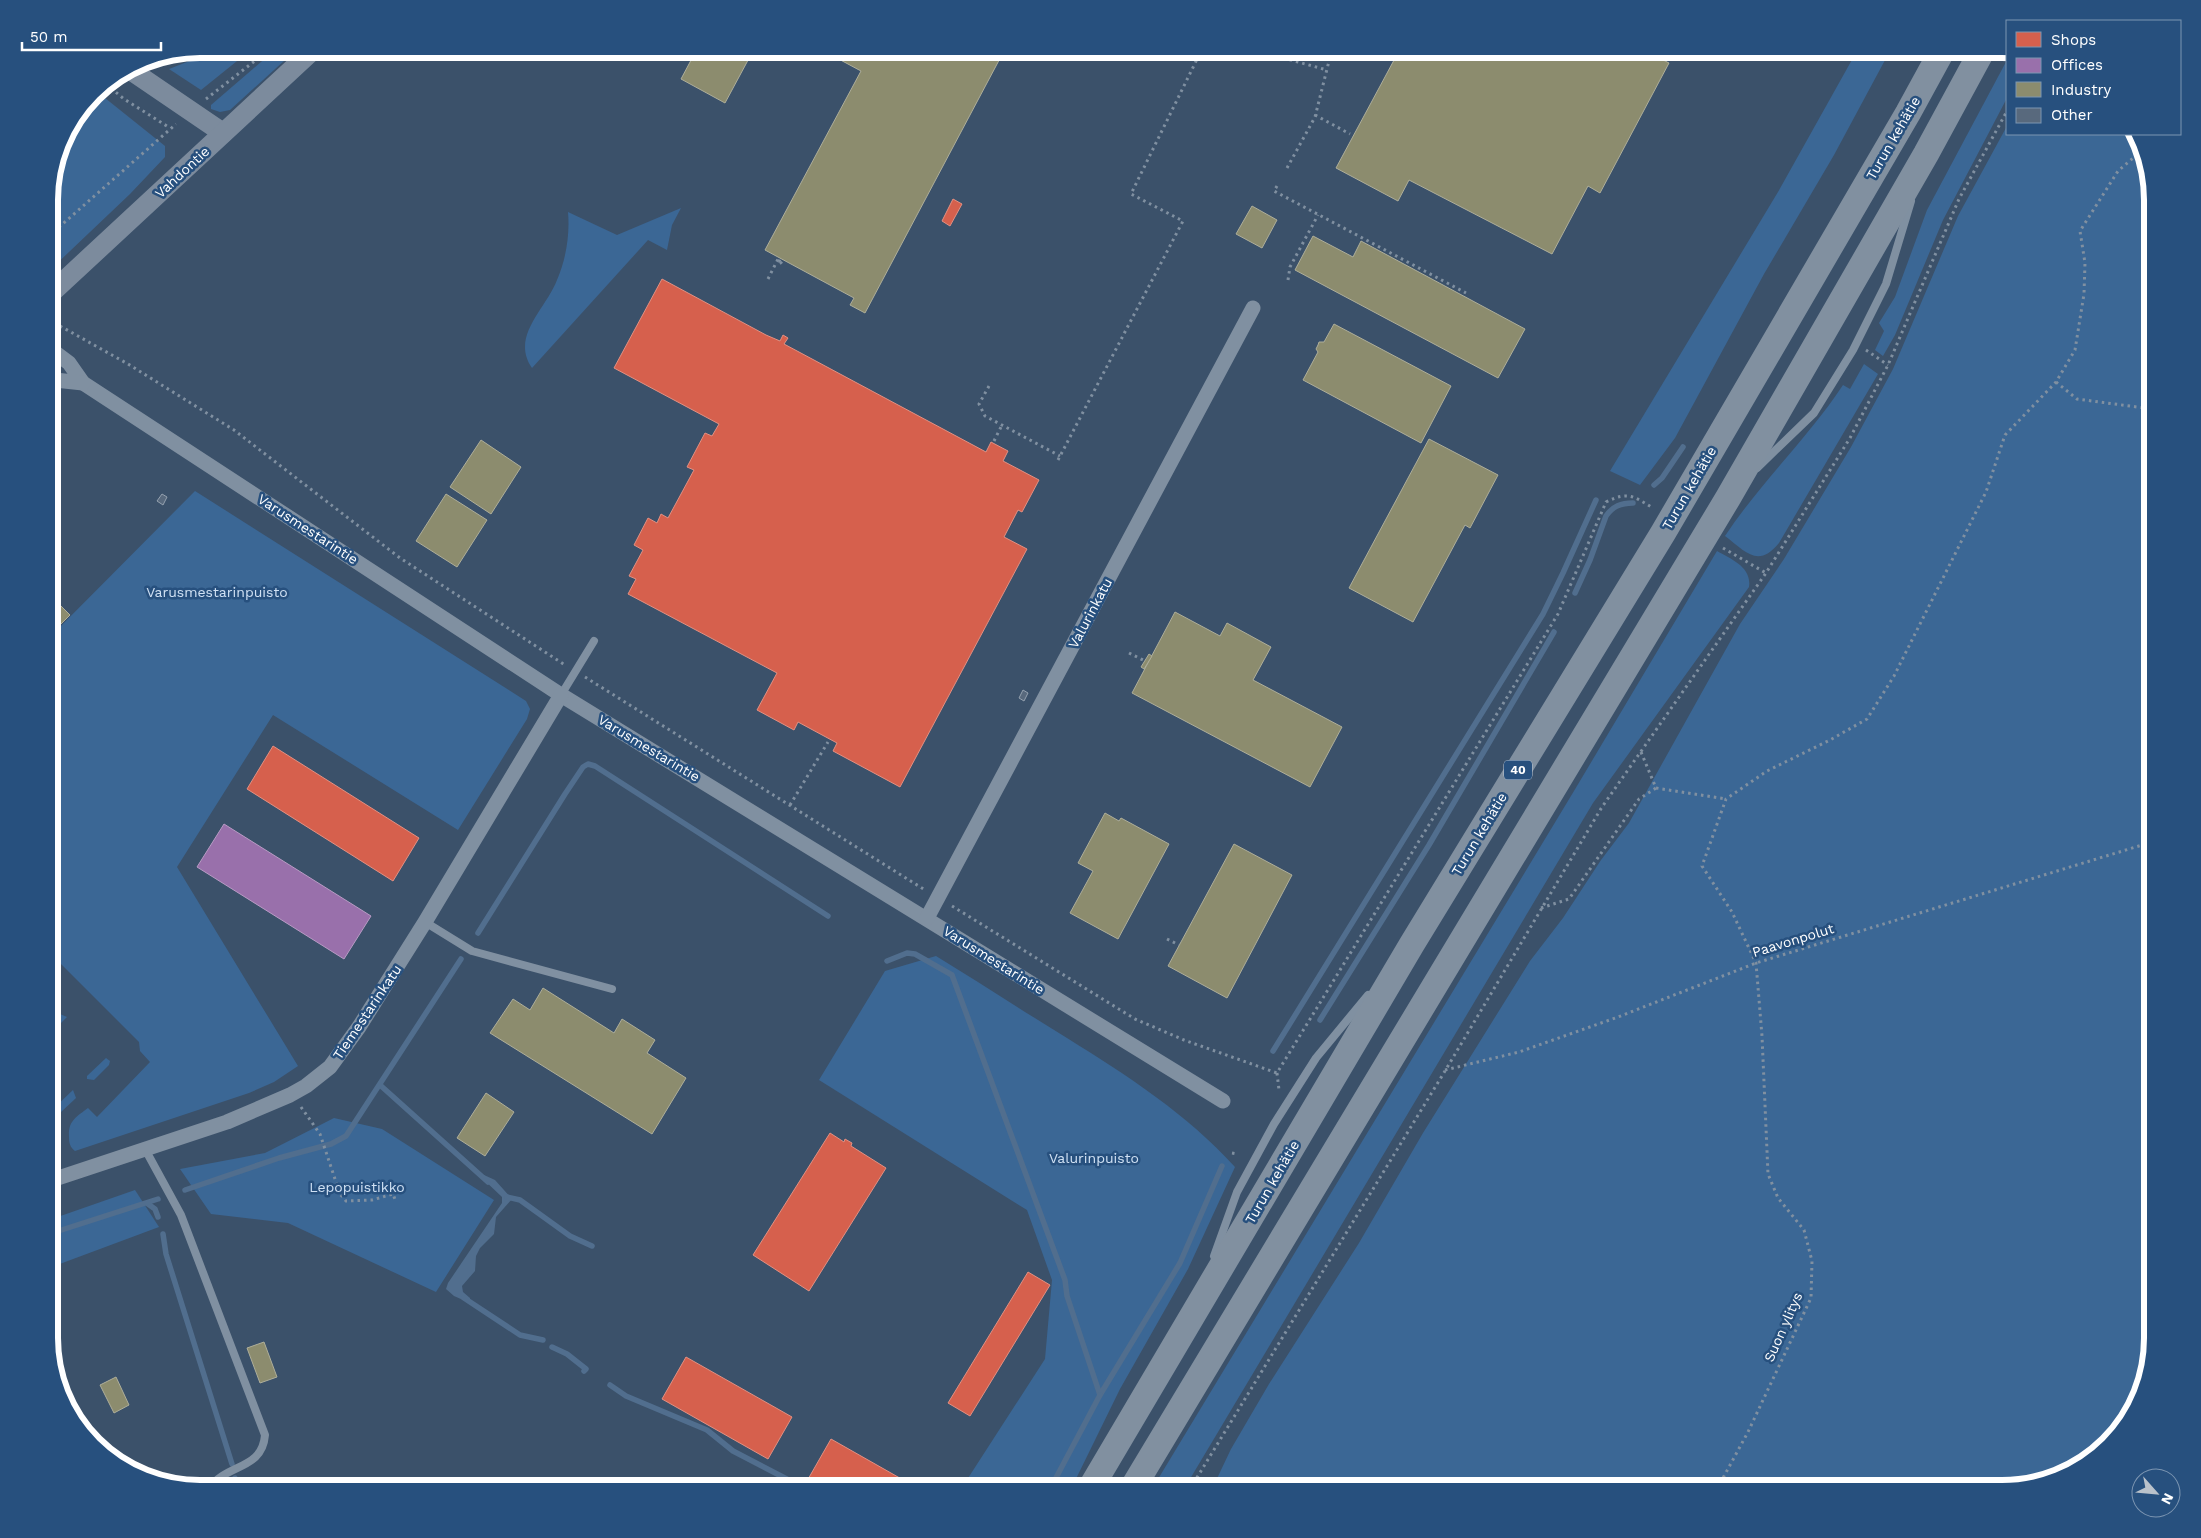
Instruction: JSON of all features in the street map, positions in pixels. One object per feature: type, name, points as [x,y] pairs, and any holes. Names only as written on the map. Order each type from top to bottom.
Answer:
[{"type":"highway","name":"Turun kehätie","points":[[1095,1480],[1412,944],[1662,533],[1908,113],[1937,58]]},
{"type":"highway","points":[[1137,1480],[1728,498],[1926,154],[1978,58]]},
{"type":"street","name":"Vahdontie","points":[[58,287],[304,58]]},
{"type":"street","points":[[135,73],[223,133]]},
{"type":"street","name":"Valurinkatu","points":[[926,918],[1253,308]]},
{"type":"street","name":"Varusmestarintie","points":[[58,355],[69,363],[83,383],[561,695],[1222,1101]]},
{"type":"street","name":"Varusmestarintie","points":[[58,380],[83,383]]},
{"type":"street","name":"Tiemestarinkatu","points":[[58,1178],[227,1122],[290,1095],[306,1086],[330,1067],[359,1027],[425,922],[561,695]]},
{"type":"lane","points":[[1728,498],[1814,413],[1853,350],[1886,284],[1926,154]]},
{"type":"lane","points":[[561,695],[594,641]]},
{"type":"lane","points":[[425,922],[472,951],[612,989]]},
{"type":"lane","points":[[1380,982],[1412,944]]},
{"type":"lane","points":[[1212,1263],[1237,1192],[1274,1124],[1316,1058],[1373,989]]},
{"type":"lane","points":[[146,1149],[181,1215],[265,1435],[262,1452],[256,1458],[215,1480]]},
{"type":"lane","points":[[1192,1317],[1208,1272]]},
{"type":"path","points":[[58,228],[170,128],[259,58]]},
{"type":"path","points":[[989,386],[979,404],[985,416],[1059,458],[1183,221],[1131,194],[1198,58]]},
{"type":"path","points":[[1286,58],[1327,70]]},
{"type":"path","points":[[1287,168],[1315,115],[1330,58]]},
{"type":"path","points":[[112,89],[124,99],[170,128]]},
{"type":"path","points":[[1195,1480],[1602,807],[1766,573],[1850,438],[1888,365],[1955,208],[2006,113]]},
{"type":"path","points":[[1315,115],[1350,134]]},
{"type":"path","points":[[1756,963],[1732,912],[1702,866],[1726,799],[1767,771],[1830,740],[1867,718],[1894,676],[1986,492],[2005,435],[2056,382],[2075,350],[2084,294],[2085,263],[2080,231],[2118,171],[2136,155]]},
{"type":"path","points":[[1276,186],[1274,191],[1466,293]]},
{"type":"path","points":[[1288,280],[1290,267],[1318,215]]},
{"type":"path","points":[[768,278],[778,259],[780,260]]},
{"type":"path","points":[[60,326],[128,364],[234,430],[400,558],[575,671],[1135,1019],[1184,1040],[1277,1073]]},
{"type":"path","points":[[1866,350],[1888,365]]},
{"type":"path","points":[[2056,382],[2077,399],[2144,409]]},
{"type":"path","points":[[994,441],[1002,425]]},
{"type":"path","points":[[1279,1090],[1277,1073],[1558,614],[1595,523],[1606,502],[1618,496],[1631,495],[1655,509]]},
{"type":"path","points":[[1719,546],[1766,573]]},
{"type":"path","points":[[1130,653],[1145,661]]},
{"type":"path","points":[[790,806],[828,742]]},
{"type":"path","points":[[1641,751],[1656,788]]},
{"type":"path","points":[[1541,908],[1569,899],[1639,799],[1656,788],[1726,799]]},
{"type":"path","name":"Paavonpolut","points":[[1444,1071],[1520,1052],[1618,1017],[1756,963],[2144,844]]},
{"type":"path","points":[[1167,939],[1179,946]]},
{"type":"path","name":"Suon ylitys","points":[[1721,1480],[1744,1439],[1811,1298],[1812,1261],[1804,1230],[1778,1198],[1768,1174],[1762,1036],[1756,963]]},
{"type":"path","points":[[290,1095],[320,1134],[340,1194],[346,1201],[372,1200],[393,1194],[396,1202]]},
{"type":"path","points":[[1232,1152],[1238,1154]]},
{"type":"green space","points":[[197,58],[241,58],[201,90],[169,69]]},
{"type":"green space","points":[[266,58],[287,58],[230,110],[220,112],[211,109],[211,105]]},
{"type":"green space","points":[[1853,58],[1886,58],[1834,155],[1764,274],[1675,438],[1640,485],[1610,471],[1778,192]]},
{"type":"green space","points":[[2006,62],[2006,100],[1943,220],[1895,335],[1883,356],[1875,350],[1884,331],[1879,323],[1895,297],[1927,210]]},
{"type":"green space","points":[[103,96],[165,146],[165,157],[130,194],[58,262],[58,190],[62,163],[72,137],[87,113]]},
{"type":"green space","points":[[2006,128],[2006,135],[2127,135],[2133,145],[2139,163],[2144,200],[2144,1338],[2139,1375],[2133,1393],[2120,1417],[2095,1445],[2072,1461],[2056,1470],[2020,1479],[1216,1480],[1231,1449],[1269,1384],[1359,1243],[1423,1133],[1530,961],[1563,918],[1601,860],[1629,823],[1740,624],[1784,559],[1851,447],[1893,369],[1958,216]]},
{"type":"green space","points":[[681,208],[672,225],[667,250],[648,240],[532,368],[526,356],[527,334],[552,291],[560,272],[568,238],[568,212],[617,235]]},
{"type":"green space","points":[[1864,364],[1878,374],[1779,543],[1765,555],[1758,556],[1745,552],[1725,536],[1843,385],[1850,389]]},
{"type":"green space","name":"Varusmestarinpuisto","points":[[195,491],[526,701],[530,709],[527,719],[458,830],[273,715],[177,867],[298,1066],[274,1082],[249,1093],[75,1151],[69,1139],[71,1123],[88,1108],[97,1117],[150,1062],[140,1051],[139,1042],[58,961],[58,629]]},
{"type":"green space","points":[[1717,551],[1739,564],[1747,574],[1749,587],[1593,803],[1189,1480],[1157,1480]]},
{"type":"green space","name":"Valurinpuisto","points":[[936,956],[1090,1052],[1156,1097],[1197,1130],[1235,1167],[1188,1269],[1120,1389],[1075,1480],[967,1480],[1045,1359],[1052,1280],[1027,1210],[819,1080],[885,971]]},
{"type":"green space","points":[[60,1014],[67,1017],[58,1026],[58,1016]]},
{"type":"green space","points":[[106,1058],[110,1061],[109,1065],[94,1080],[87,1079],[87,1076]]},
{"type":"green space","points":[[73,1090],[76,1098],[60,1113],[58,1112],[58,1104]]},
{"type":"green space","name":"Lepopuistikko","points":[[334,1118],[382,1129],[494,1200],[436,1292],[288,1223],[211,1214],[180,1169],[265,1153]]},
{"type":"green space","points":[[135,1190],[159,1227],[58,1265],[58,1217]]},
{"type":"shaded area","points":[[484,1175],[495,1180],[512,1199],[496,1217],[494,1234],[480,1248],[476,1256],[475,1271],[462,1286],[463,1292],[470,1298],[470,1303],[454,1296],[446,1289],[448,1283],[502,1203],[502,1197],[483,1179]]},
{"type":"building: Shops","points":[[953,199],[962,204],[950,226],[942,221]]},
{"type":"building: Shops","points":[[662,279],[766,335],[780,341],[783,335],[788,338],[784,344],[986,452],[991,442],[1008,451],[1003,461],[1039,480],[1022,512],[1018,510],[1004,537],[1027,549],[900,787],[833,751],[837,743],[798,722],[794,730],[757,710],[777,673],[628,594],[636,579],[629,576],[643,550],[634,545],[648,518],[657,523],[661,514],[668,518],[694,470],[687,467],[705,433],[712,436],[719,424],[614,368]]},
{"type":"building: Shops","points":[[273,746],[419,838],[393,881],[247,789]]},
{"type":"building: Shops","points":[[830,1133],[844,1142],[845,1139],[852,1143],[851,1146],[886,1168],[809,1291],[753,1255]]},
{"type":"building: Shops","points":[[1028,1272],[1050,1285],[970,1416],[948,1403]]},
{"type":"building: Shops","points":[[686,1357],[792,1417],[768,1459],[662,1399]]},
{"type":"building: Shops","points":[[831,1439],[903,1480],[808,1480]]},
{"type":"building: Offices","points":[[224,824],[371,916],[344,959],[197,867]]},
{"type":"building: Industry","points":[[692,58],[749,58],[725,103],[681,79]]},
{"type":"building: Industry","points":[[837,58],[1000,58],[865,313],[850,305],[854,298],[765,250],[861,71]]},
{"type":"building: Industry","points":[[1395,58],[1659,58],[1669,63],[1600,193],[1588,186],[1552,254],[1409,180],[1398,201],[1336,168]]},
{"type":"building: Industry","points":[[1252,206],[1277,220],[1262,248],[1236,234]]},
{"type":"building: Industry","points":[[1313,236],[1353,257],[1361,241],[1525,329],[1498,378],[1295,270]]},
{"type":"building: Industry","points":[[1334,324],[1451,386],[1421,443],[1303,380],[1318,352],[1316,349],[1319,342],[1324,342]]},
{"type":"building: Industry","points":[[1429,439],[1498,475],[1470,528],[1465,525],[1413,622],[1349,588]]},
{"type":"building: Industry","points":[[481,440],[521,467],[491,514],[450,487]]},
{"type":"building: Industry","points":[[446,494],[487,520],[457,567],[416,541]]},
{"type":"building: Industry","points":[[58,603],[70,615],[58,627]]},
{"type":"building: Industry","points":[[1175,612],[1220,636],[1227,623],[1271,647],[1253,680],[1342,727],[1310,787],[1132,693]]},
{"type":"building: Industry","points":[[1149,654],[1152,656],[1144,669],[1141,667]]},
{"type":"building: Industry","points":[[1105,813],[1119,821],[1121,818],[1169,844],[1118,939],[1070,913],[1093,871],[1078,863]]},
{"type":"building: Industry","points":[[1234,844],[1292,875],[1227,998],[1168,966]]},
{"type":"building: Industry","points":[[543,988],[614,1033],[622,1019],[655,1040],[647,1053],[686,1078],[652,1134],[490,1033],[513,999],[530,1010]]},
{"type":"building: Industry","points":[[486,1093],[514,1112],[485,1156],[457,1138]]},
{"type":"building: Industry","points":[[264,1342],[277,1377],[260,1383],[247,1348]]},
{"type":"building: Industry","points":[[116,1377],[129,1405],[114,1413],[100,1385]]},
{"type":"building: Other","points":[[162,494],[167,497],[163,505],[157,501]]},
{"type":"building: Other","points":[[1023,690],[1028,693],[1024,701],[1019,698]]},
{"type":"waterway","points":[[1654,485],[1662,478],[1683,447]]},
{"type":"waterway","points":[[1273,1051],[1543,614],[1596,500]]},
{"type":"waterway","points":[[1575,593],[1590,560],[1606,516],[1618,506],[1633,503]]},
{"type":"waterway","points":[[1320,1020],[1429,845],[1554,632]]},
{"type":"waterway","points":[[478,933],[565,794],[583,767],[588,764],[595,766],[828,916]]},
{"type":"waterway","points":[[887,961],[907,953],[915,954],[952,975],[1065,1280],[1067,1296],[1100,1395],[1180,1263],[1222,1166]]},
{"type":"waterway","points":[[185,1190],[279,1158],[331,1144],[346,1136],[461,959]]},
{"type":"waterway","points":[[380,1085],[488,1182]]},
{"type":"waterway","points":[[507,1197],[520,1200],[570,1236],[592,1246]]},
{"type":"waterway","points":[[58,1231],[158,1199]]},
{"type":"waterway","points":[[148,1204],[155,1209],[158,1217]]},
{"type":"waterway","points":[[163,1234],[166,1254],[232,1464]]},
{"type":"waterway","points":[[464,1298],[520,1335],[543,1340]]},
{"type":"waterway","points":[[552,1347],[567,1354],[586,1369],[584,1371]]},
{"type":"waterway","points":[[610,1385],[626,1396],[707,1430],[733,1451],[789,1480]]},
{"type":"waterway","points":[[1055,1480],[1100,1395]]}]
